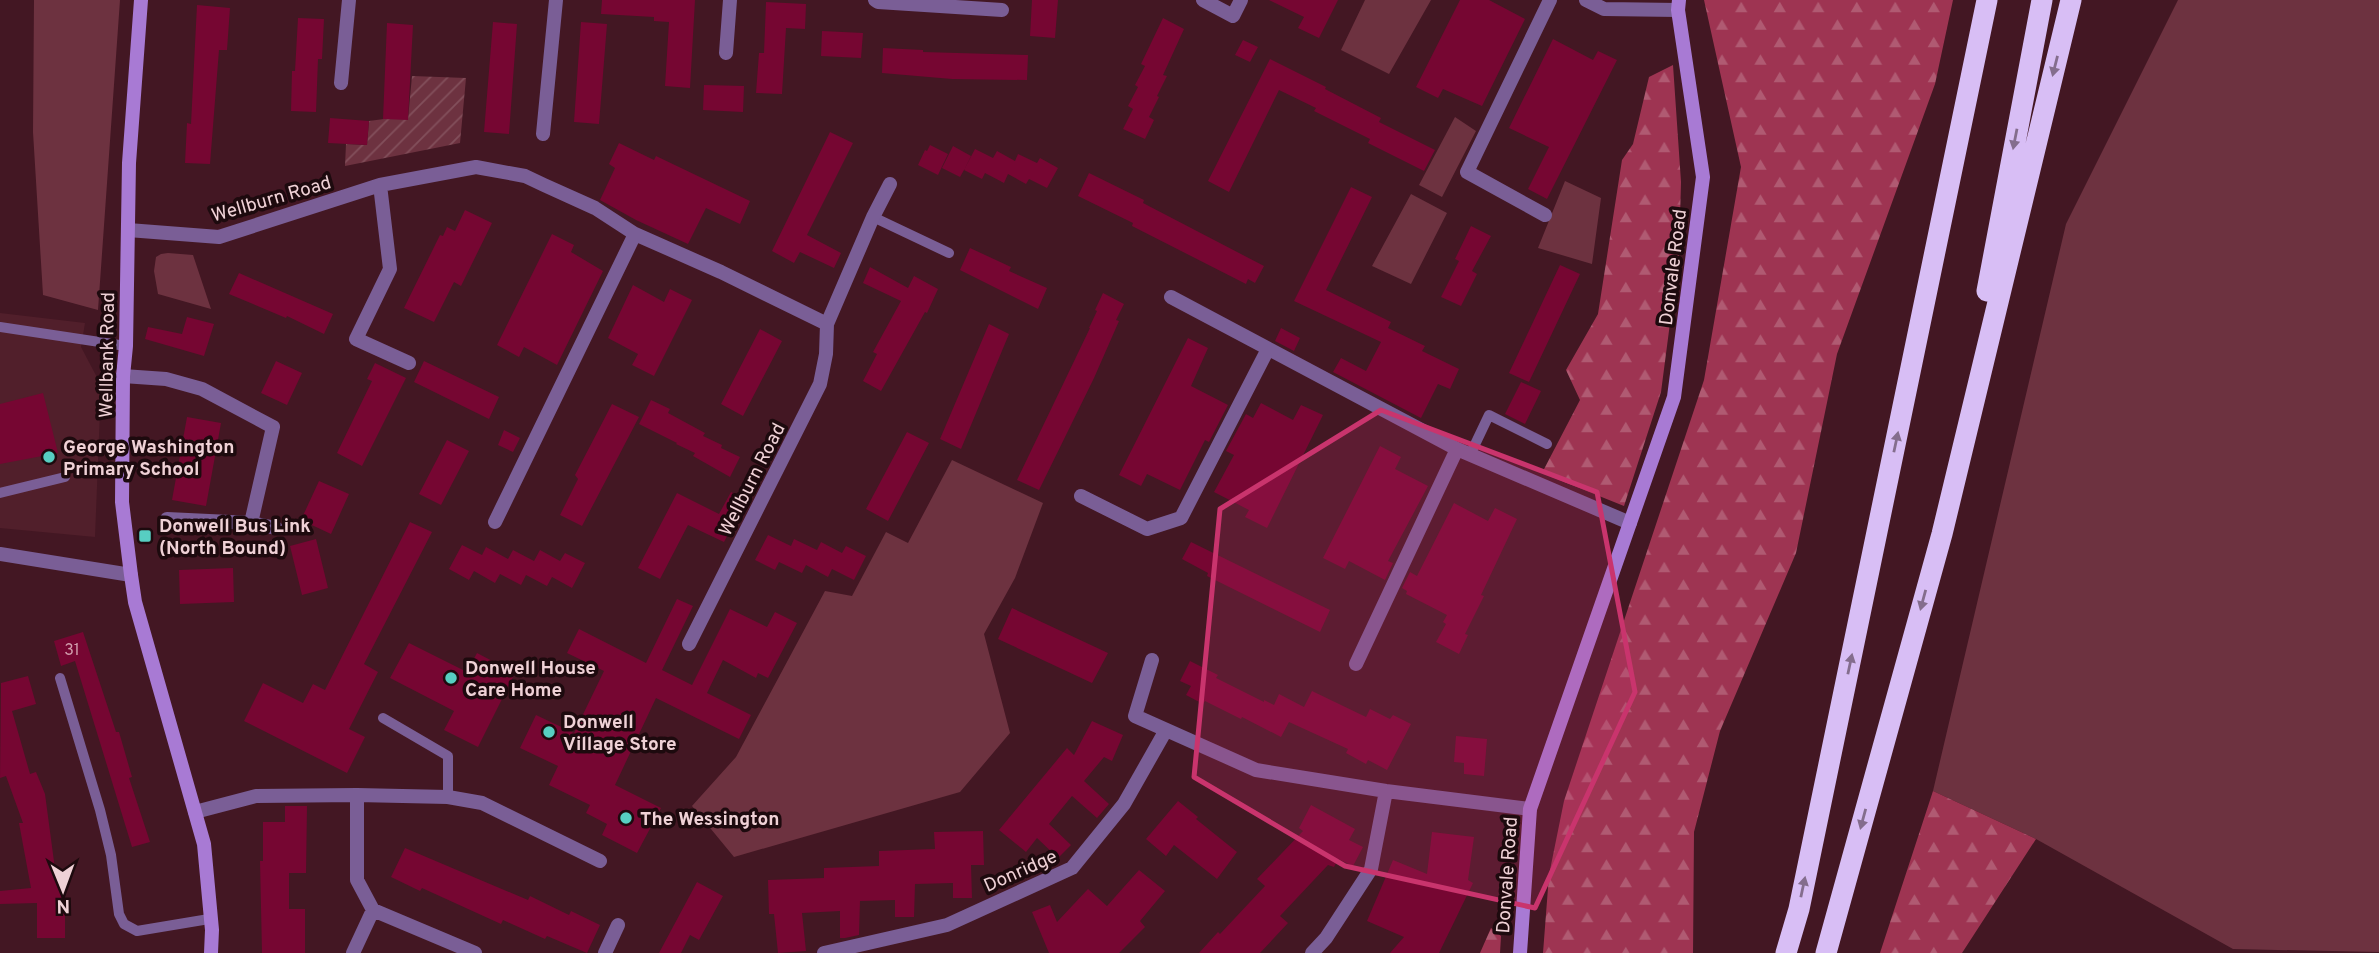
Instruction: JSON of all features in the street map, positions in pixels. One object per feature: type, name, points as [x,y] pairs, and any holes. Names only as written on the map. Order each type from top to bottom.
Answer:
[{"type":"highway","points":[[1786,953],[1799,909],[1987,0]]},
{"type":"highway","points":[[1941,230],[2002,0]]},
{"type":"highway","points":[[1942,534],[2042,0]]},
{"type":"highway","points":[[1826,953],[1942,534],[2071,0]]},
{"type":"street","name":"Wellbank Road","points":[[141,0],[129,163],[122,502],[135,602],[204,844],[211,953]]},
{"type":"street","points":[[341,83],[349,0]]},
{"type":"street","points":[[543,134],[556,0]]},
{"type":"street","points":[[726,53],[730,0]]},
{"type":"street","points":[[875,0],[1002,10]]},
{"type":"street","points":[[1203,0],[1233,16],[1241,0]]},
{"type":"street","points":[[1545,215],[1467,172],[1550,0]]},
{"type":"street","name":"Donvale Road","points":[[1520,953],[1531,809],[1674,397],[1703,177],[1679,5],[1604,9],[1586,0]]},
{"type":"street","name":"Wellburn Road","points":[[128,230],[219,237],[380,185],[476,167],[525,177],[595,208],[635,234],[827,324]]},
{"type":"street","name":"Wellburn Road","points":[[689,644],[820,384],[826,354],[827,324],[890,184]]},
{"type":"street","points":[[380,185],[390,269],[356,339],[409,363]]},
{"type":"street","points":[[495,522],[635,234]]},
{"type":"street","points":[[1171,297],[1464,452],[1630,523]]},
{"type":"street","points":[[1081,496],[1147,529],[1181,518],[1268,349]]},
{"type":"street","points":[[123,376],[166,379],[202,389],[273,427],[251,523]]},
{"type":"street","points":[[1356,664],[1464,452]]},
{"type":"street","points":[[167,519],[251,523],[276,528]]},
{"type":"street","points":[[0,554],[131,575]]},
{"type":"street","points":[[1152,660],[1135,716],[1256,770],[1386,791],[1531,809]]},
{"type":"street","name":"Donridge","points":[[824,953],[947,925],[1072,869],[1125,804],[1166,730]]},
{"type":"street","points":[[1312,953],[1326,938],[1371,869],[1386,791]]},
{"type":"street","points":[[357,795],[357,880],[373,910],[475,953]]},
{"type":"street","points":[[195,812],[256,796],[448,797],[482,803],[600,861]]},
{"type":"street","points":[[353,953],[373,910]]},
{"type":"street","points":[[605,953],[618,925]]},
{"type":"lane","points":[[873,217],[949,253]]},
{"type":"lane","points":[[0,327],[126,346]]},
{"type":"lane","points":[[1464,452],[1489,415],[1547,444]]},
{"type":"lane","points":[[0,493],[65,477]]},
{"type":"lane","points":[[60,678],[103,821],[111,855],[119,914],[124,924],[136,930],[209,919]]},
{"type":"lane","points":[[383,718],[447,756],[448,797]]},
{"type":"highlighted area","points":[[1381,410],[1597,492],[1635,692],[1535,908],[1345,866],[1194,777],[1220,509]]},
{"type":"shaded area","points":[[34,0],[120,0],[98,310],[43,295],[33,132]]},
{"type":"shaded area","points":[[1365,0],[1431,0],[1389,74],[1341,50]]},
{"type":"shaded area","points":[[2178,0],[2379,0],[2379,952],[2233,949],[2036,839],[1933,791],[2066,224]]},
{"type":"shaded area","points":[[412,76],[466,78],[460,143],[345,166],[346,144],[367,145],[369,121],[408,119]]},
{"type":"shaded area","points":[[1455,117],[1476,131],[1442,197],[1419,185]]},
{"type":"shaded area","points":[[1565,181],[1601,198],[1592,264],[1538,248]]},
{"type":"shaded area","points":[[1411,194],[1447,213],[1411,284],[1372,266]]},
{"type":"shaded area","points":[[168,253],[193,255],[211,309],[158,294],[154,271],[156,257]]},
{"type":"shaded area","name":"George Washington Primary School","points":[[0,313],[85,323],[81,347],[101,385],[95,537],[0,528]]},
{"type":"shaded area","points":[[952,460],[1043,503],[1015,578],[984,634],[1010,733],[960,792],[734,857],[692,806],[736,757],[825,591],[852,596],[886,532],[908,543]]},
{"type":"green space","points":[[1704,0],[1953,0],[1935,84],[1837,354],[1796,553],[1720,731],[1694,832],[1693,953],[1543,953],[1549,875],[1564,801],[1704,380],[1741,167]]},
{"type":"green space","points":[[1673,65],[1681,182],[1679,254],[1661,392],[1624,506],[1542,473],[1580,400],[1566,370],[1598,314],[1622,160],[1633,144],[1649,77]]},
{"type":"green space","points":[[1933,791],[2036,839],[1962,953],[1880,953]]},
{"type":"green space","points":[[1491,928],[1501,936],[1500,953],[1480,953]]},
{"type":"building","points":[[602,0],[695,0],[690,88],[665,86],[669,22],[654,21],[654,17],[601,14]]},
{"type":"building","points":[[1032,0],[1058,0],[1055,38],[1030,36]]},
{"type":"building","points":[[1269,0],[1338,0],[1319,38],[1298,28],[1304,17]]},
{"type":"building","points":[[1460,0],[1489,0],[1525,19],[1482,106],[1443,89],[1438,98],[1416,87]]},
{"type":"building","points":[[766,2],[806,4],[805,29],[786,28],[782,94],[756,93],[759,53],[764,53]]},
{"type":"building","points":[[197,5],[230,8],[227,50],[219,50],[210,164],[185,163],[187,123],[191,124]]},
{"type":"building","points":[[298,18],[324,19],[322,59],[318,59],[316,112],[291,111]]},
{"type":"building","points":[[1163,18],[1184,29],[1163,75],[1167,76],[1149,117],[1154,120],[1145,139],[1123,129],[1133,109],[1128,106],[1138,87],[1135,85],[1145,66],[1141,64]]},
{"type":"building","points":[[493,22],[517,24],[509,134],[484,132]]},
{"type":"building","points":[[581,22],[607,24],[599,124],[574,122]]},
{"type":"building","points":[[387,23],[413,25],[408,120],[383,119]]},
{"type":"building","points":[[822,31],[863,33],[861,58],[821,56]]},
{"type":"building","points":[[1553,39],[1593,60],[1598,51],[1617,60],[1547,199],[1528,189],[1549,147],[1509,128]]},
{"type":"building","points":[[1243,40],[1258,47],[1250,62],[1235,55]]},
{"type":"building","points":[[883,48],[1028,55],[1027,80],[952,79],[882,73]]},
{"type":"building","points":[[1270,59],[1381,118],[1379,122],[1435,150],[1424,171],[1368,143],[1370,139],[1279,90],[1229,192],[1208,181]]},
{"type":"building","points":[[704,85],[744,86],[743,112],[703,110]]},
{"type":"building","points":[[330,118],[369,121],[367,145],[328,143]]},
{"type":"building","points":[[830,132],[853,143],[807,235],[841,253],[834,268],[800,252],[794,263],[772,251]]},
{"type":"building","points":[[619,143],[654,160],[656,156],[750,201],[740,224],[706,208],[688,244],[600,200],[615,168],[609,164]]},
{"type":"building","points":[[930,145],[948,154],[938,175],[918,165]]},
{"type":"building","points":[[953,146],[971,156],[960,177],[942,168]]},
{"type":"building","points":[[975,149],[993,158],[997,151],[1015,161],[1018,154],[1037,163],[1040,158],[1058,168],[1047,188],[1029,179],[1026,184],[1008,174],[1004,183],[985,173],[982,179],[964,170]]},
{"type":"building","points":[[1089,173],[1264,266],[1255,283],[1248,279],[1246,284],[1078,196]]},
{"type":"building","points":[[1351,187],[1372,197],[1326,290],[1391,322],[1388,328],[1425,346],[1422,351],[1459,369],[1450,389],[1438,384],[1421,418],[1333,372],[1341,358],[1366,371],[1381,342],[1294,301]]},
{"type":"building","points":[[465,210],[492,223],[461,286],[454,282],[434,322],[404,308],[440,235],[443,236],[447,227],[455,231]]},
{"type":"building","points":[[1471,226],[1491,236],[1472,271],[1477,274],[1461,306],[1441,297],[1459,261],[1455,259]]},
{"type":"building","points":[[552,234],[574,245],[571,252],[603,271],[557,365],[524,347],[519,357],[497,345]]},
{"type":"building","points":[[970,248],[1011,267],[1009,271],[1047,288],[1038,309],[960,270]]},
{"type":"building","points":[[1560,265],[1580,274],[1529,382],[1509,373]]},
{"type":"building","points":[[870,267],[908,288],[914,276],[938,289],[927,313],[925,312],[881,391],[863,381],[877,354],[873,352],[901,301],[863,283]]},
{"type":"building","points":[[239,273],[333,314],[324,334],[287,316],[286,318],[229,294]]},
{"type":"building","points":[[633,285],[664,302],[670,289],[692,300],[654,376],[632,365],[638,354],[608,338]]},
{"type":"building","points":[[1103,293],[1124,304],[1116,320],[1119,321],[1039,490],[1017,480],[1090,328]]},
{"type":"building","points":[[187,317],[214,324],[204,356],[145,339],[148,327],[182,334]]},
{"type":"building","points":[[989,324],[1009,334],[961,449],[940,439]]},
{"type":"building","points":[[1281,328],[1300,338],[1294,351],[1275,341]]},
{"type":"building","points":[[760,329],[782,341],[743,416],[721,404]]},
{"type":"building","points":[[1188,338],[1208,348],[1191,386],[1228,405],[1209,442],[1205,440],[1180,490],[1147,474],[1141,486],[1119,475]]},
{"type":"building","points":[[276,361],[302,373],[287,405],[261,393]]},
{"type":"building","points":[[424,361],[499,397],[489,419],[414,382]]},
{"type":"building","points":[[375,363],[406,378],[362,466],[337,453],[372,381],[367,379]]},
{"type":"building","points":[[1521,382],[1541,391],[1525,424],[1505,414]]},
{"type":"building","points":[[43,393],[58,453],[0,464],[0,404]]},
{"type":"building","points":[[651,400],[670,409],[668,413],[705,433],[703,436],[722,445],[721,448],[740,457],[730,477],[693,456],[695,453],[639,424]]},
{"type":"building","points":[[1261,403],[1293,420],[1301,405],[1323,415],[1267,528],[1245,517],[1249,510],[1214,492],[1234,455],[1226,451],[1246,414],[1253,418]]},
{"type":"building","points":[[612,404],[639,417],[582,526],[560,515],[578,479],[575,475]]},
{"type":"building","points":[[187,417],[221,423],[206,506],[172,500]]},
{"type":"building","points":[[504,430],[520,438],[513,452],[498,445]]},
{"type":"building","points":[[907,432],[929,443],[888,521],[866,509]]},
{"type":"building","points":[[447,440],[469,451],[441,505],[419,494]]},
{"type":"building","points":[[1380,446],[1401,457],[1395,469],[1428,486],[1388,561],[1393,563],[1385,580],[1349,561],[1345,569],[1323,558]]},
{"type":"building","points":[[319,481],[349,494],[331,534],[301,520]]},
{"type":"building","points":[[731,492],[746,500],[724,542],[688,525],[660,579],[638,568],[677,493],[719,514]]},
{"type":"building","points":[[1454,503],[1488,521],[1495,508],[1517,519],[1481,595],[1484,596],[1465,634],[1468,635],[1459,654],[1436,642],[1446,624],[1443,622],[1447,615],[1406,594],[1407,591],[1402,588],[1410,572],[1417,576]]},
{"type":"building","points":[[410,522],[432,532],[364,664],[378,672],[349,729],[365,737],[347,773],[244,721],[263,683],[303,703],[313,684],[325,690]]},
{"type":"building","points":[[768,535],[791,546],[794,539],[817,550],[821,542],[842,553],[846,546],[866,556],[854,580],[832,569],[828,577],[806,565],[802,573],[779,562],[775,570],[755,560]]},
{"type":"building","points":[[316,539],[328,588],[302,595],[290,546]]},
{"type":"building","points":[[1191,542],[1330,610],[1320,632],[1207,576],[1208,573],[1182,559]]},
{"type":"building","points":[[462,545],[482,555],[486,547],[508,559],[513,550],[534,561],[540,550],[560,561],[565,553],[585,563],[572,588],[552,577],[547,586],[526,575],[521,585],[500,574],[495,583],[474,571],[469,580],[449,569]]},
{"type":"building","points":[[233,568],[234,602],[180,604],[179,570]]},
{"type":"building","points":[[677,599],[693,606],[662,670],[692,685],[730,609],[767,627],[775,612],[797,623],[768,678],[758,673],[756,678],[723,660],[707,693],[751,715],[739,739],[656,698],[615,785],[661,808],[637,853],[602,835],[607,824],[586,813],[590,805],[549,785],[558,766],[520,748],[536,715],[574,733],[604,671],[567,653],[579,629],[646,663]]},
{"type":"building","points":[[1012,608],[1108,653],[1092,683],[998,639]]},
{"type":"building","points":[[83,632],[116,732],[119,732],[132,777],[129,778],[150,842],[132,847],[75,661],[61,666],[54,641]]},
{"type":"building","points":[[409,643],[467,672],[477,653],[515,673],[478,747],[444,730],[454,711],[390,678]]},
{"type":"building","points":[[1190,661],[1218,675],[1216,678],[1274,705],[1279,694],[1304,707],[1312,691],[1366,717],[1370,709],[1390,719],[1393,715],[1411,724],[1387,770],[1368,760],[1366,764],[1346,753],[1348,749],[1289,722],[1281,737],[1242,717],[1241,719],[1186,695],[1191,686],[1180,681]]},
{"type":"building","points":[[28,676],[36,704],[12,711],[30,774],[36,772],[45,794],[55,869],[63,869],[61,907],[65,907],[65,938],[37,938],[37,903],[0,904],[0,891],[31,888],[19,823],[23,823],[6,776],[0,778],[1,683]]},
{"type":"building","points":[[1092,721],[1123,735],[1112,761],[1104,757],[1084,781],[1109,804],[1097,818],[1072,796],[1049,824],[1071,845],[1058,858],[1037,838],[1026,852],[999,830],[1067,748],[1074,755]]},
{"type":"building","points":[[1456,736],[1487,739],[1484,776],[1464,774],[1464,763],[1454,762]]},
{"type":"building","points":[[1178,801],[1237,852],[1217,879],[1174,845],[1166,856],[1146,839]]},
{"type":"building","points":[[1311,805],[1355,829],[1349,840],[1363,847],[1353,866],[1338,859],[1334,867],[1328,865],[1280,916],[1288,923],[1260,953],[1199,953],[1265,886],[1257,879],[1303,831],[1299,828]]},
{"type":"building","points":[[285,806],[307,806],[306,873],[289,873],[289,909],[305,909],[305,953],[262,953],[260,861],[263,861],[263,822],[285,822]]},
{"type":"building","points":[[983,831],[984,865],[971,865],[972,898],[953,898],[953,883],[915,884],[914,917],[895,917],[895,900],[860,901],[859,935],[845,938],[840,938],[840,911],[802,913],[806,951],[778,953],[774,914],[769,914],[768,880],[824,878],[824,868],[879,866],[879,851],[935,849],[934,832]]},
{"type":"building","points":[[1432,832],[1474,837],[1468,880],[1473,883],[1439,953],[1390,953],[1404,937],[1367,921],[1393,860],[1427,874]]},
{"type":"building","points":[[405,848],[528,900],[530,896],[569,915],[571,911],[600,925],[587,953],[547,936],[545,939],[503,920],[501,924],[391,877]]},
{"type":"building","points":[[1139,870],[1165,891],[1140,921],[1145,927],[1119,953],[1049,953],[1032,912],[1050,905],[1057,922],[1088,889],[1107,906]]},
{"type":"building","points":[[697,882],[723,896],[699,940],[690,935],[681,953],[659,953]]},
{"type":"place","name":"George Washington Primary School","points":[[49,457]]},
{"type":"place","name":"Donwell Bus Link (North Bound)","points":[[145,536]]},
{"type":"place","name":"Donwell House Care Home","points":[[451,678]]},
{"type":"place","name":"Donwell Village Store","points":[[549,732]]},
{"type":"place","name":"The Wessington","points":[[626,818]]}]
